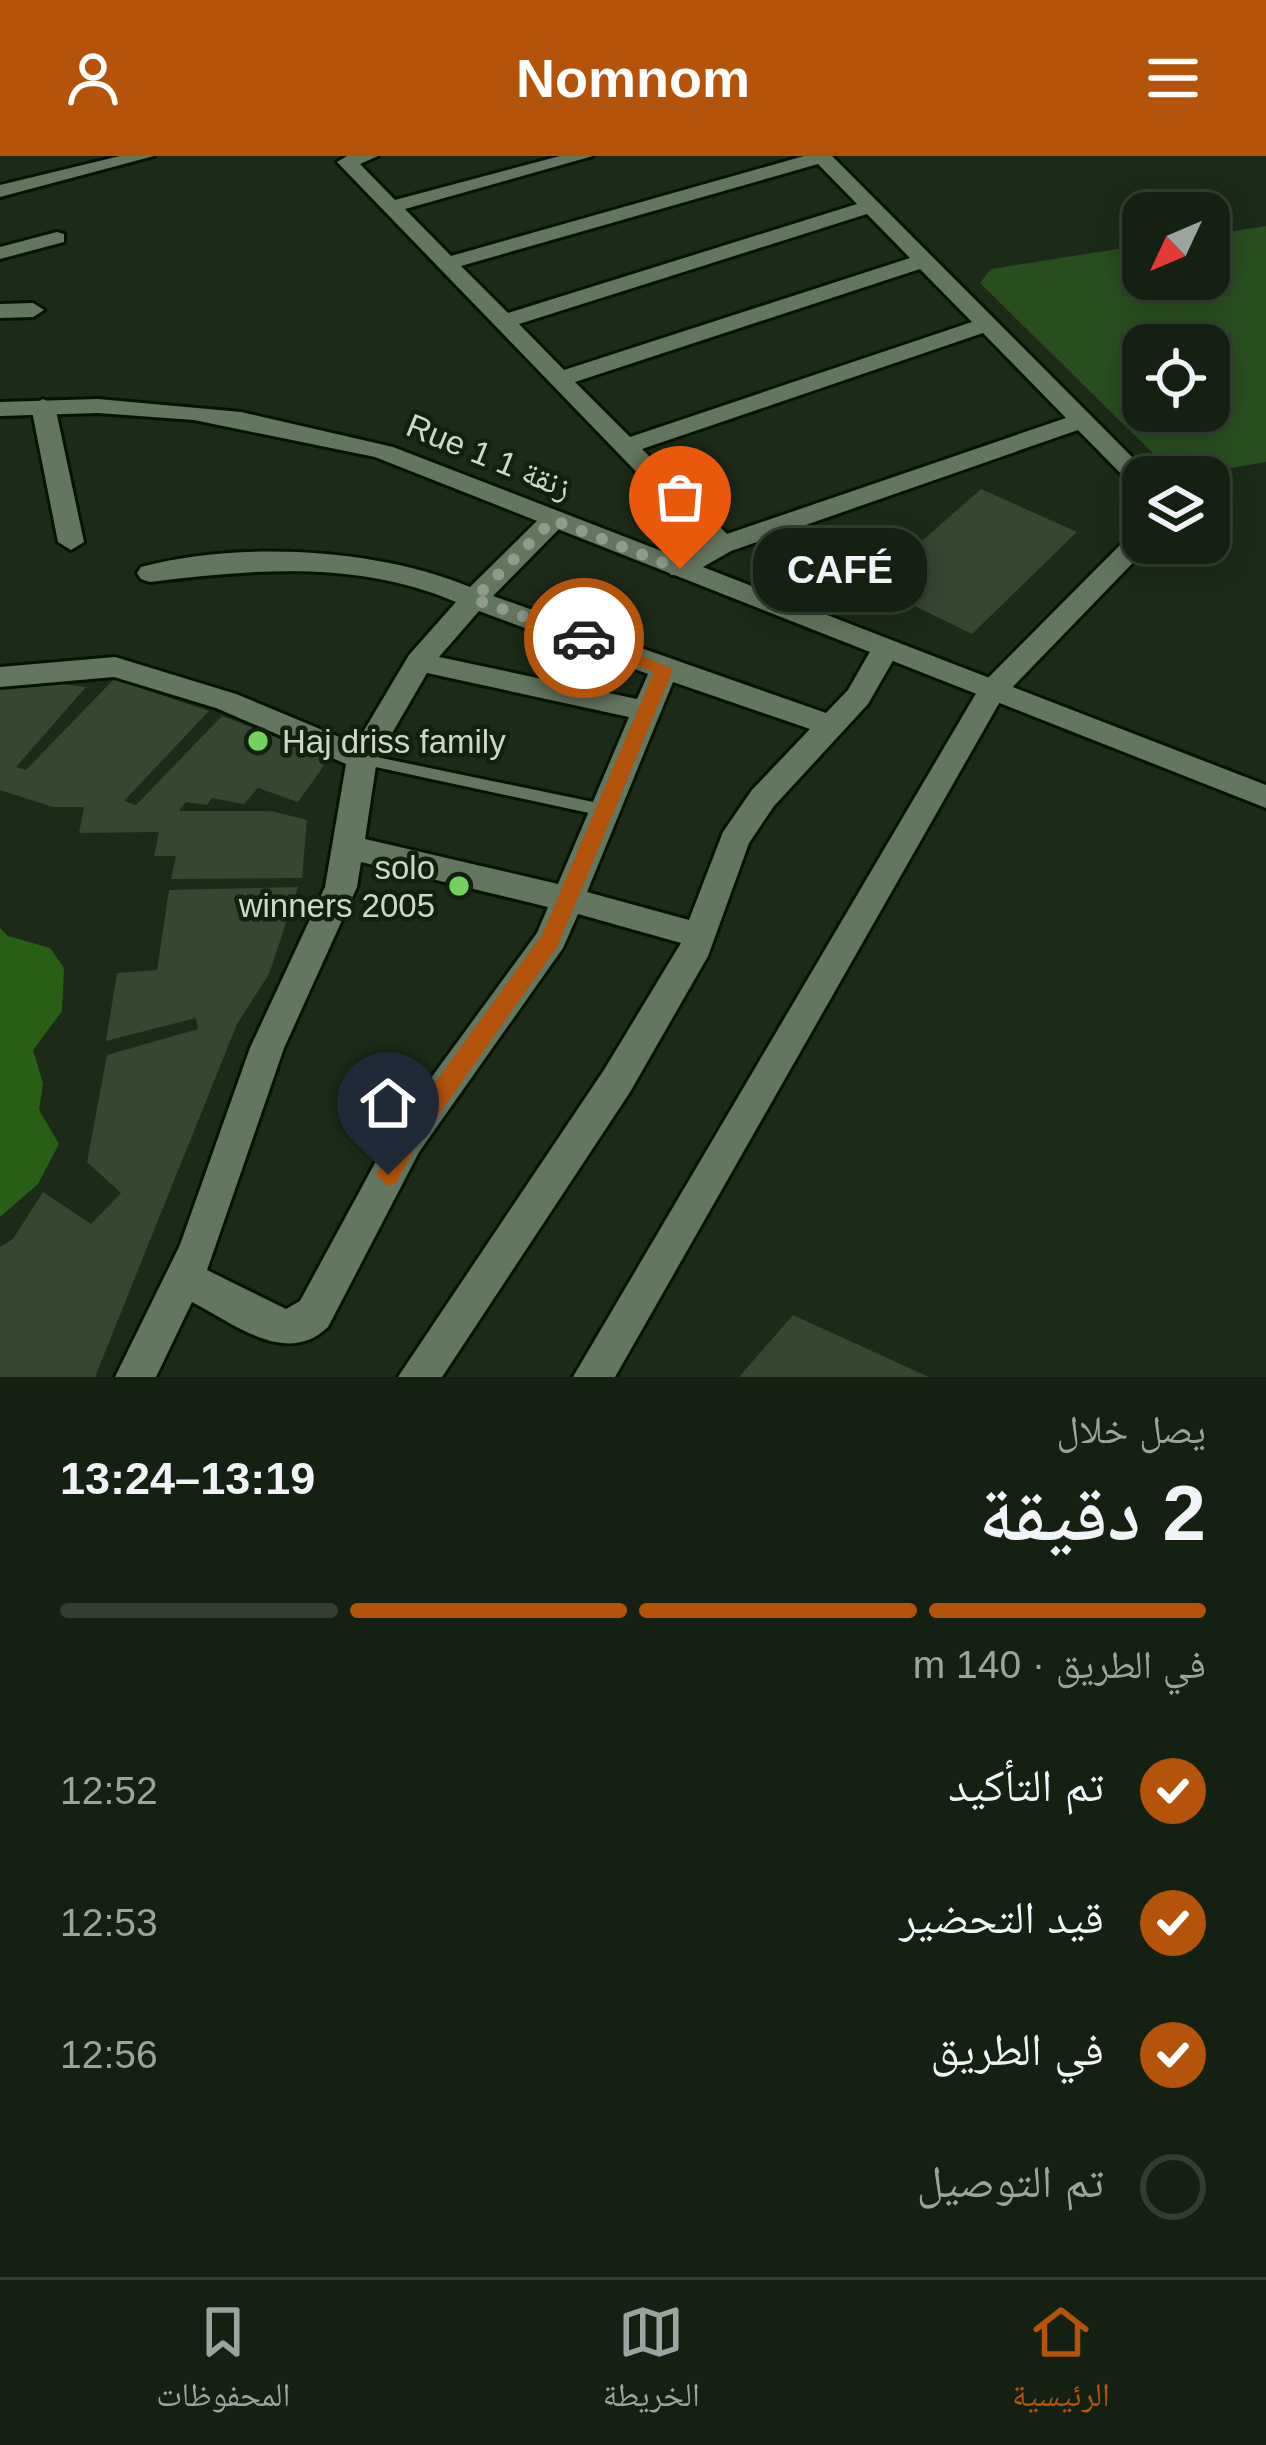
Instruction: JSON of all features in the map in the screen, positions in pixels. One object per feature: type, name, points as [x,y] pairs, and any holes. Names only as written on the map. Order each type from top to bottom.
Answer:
[{"type":"street","points":[[0,191],[144,156]]},
{"type":"street","points":[[368,156],[346,162],[722,545]]},
{"type":"street","points":[[391,207],[583,156]]},
{"type":"street","points":[[446,264],[821,156],[1122,461]]},
{"type":"street","points":[[503,322],[868,207]]},
{"type":"street","points":[[0,253],[57,238]]},
{"type":"street","points":[[560,380],[922,261]]},
{"type":"street","points":[[0,311],[33,310]]},
{"type":"street","points":[[626,446],[985,325]]},
{"type":"street","points":[[44,406],[71,542]]},
{"type":"street","name":"Rue 1 زنقة 1","points":[[0,409],[187,409],[284,424],[384,452],[1266,797]]},
{"type":"street","points":[[680,569],[722,545],[1082,420]]},
{"type":"street","points":[[135,1377],[184,1279],[267,1048],[341,887],[362,759],[418,662],[553,520]]},
{"type":"street","points":[[593,1377],[992,692],[1122,559]]},
{"type":"street","points":[[150,573],[201,566],[332,564],[394,571],[443,583],[474,599],[664,669],[832,726]]},
{"type":"street","points":[[418,1377],[617,1081],[700,936],[734,840],[763,798],[858,697],[885,650]]},
{"type":"street","points":[[418,662],[646,711]]},
{"type":"street","points":[[0,677],[115,667],[226,701],[362,759]]},
{"type":"street","points":[[184,1279],[284,1328],[301,1326],[314,1314],[406,1141],[551,939],[664,669]]},
{"type":"street","points":[[349,847],[700,936]]},
{"type":"lane","points":[[362,759],[603,810]]},
{"type":"green space","points":[[1266,226],[1266,462],[1230,468],[1230,456],[1156,456],[1131,432],[1230,432],[1230,324],[1122,324],[1122,423],[980,283],[991,269],[1122,248],[1122,300],[1230,300],[1230,232]]},
{"type":"green space","points":[[0,928],[8,936],[50,948],[64,968],[62,1011],[33,1050],[43,1083],[39,1110],[59,1144],[38,1184],[0,1217]]},
{"type":"building","points":[[981,489],[1077,532],[972,634],[872,585]]},
{"type":"building","points":[[114,679],[209,711],[124,801],[136,805],[222,716],[330,757],[298,802],[258,788],[244,804],[212,798],[207,805],[186,802],[179,811],[271,811],[307,820],[302,878],[171,879],[176,856],[154,856],[159,832],[79,833],[84,807],[53,807],[0,790],[0,688],[34,687],[38,681],[86,687],[16,767],[26,770]]},
{"type":"building","points":[[298,887],[269,974],[237,1024],[95,1377],[0,1377],[0,1247],[13,1239],[43,1192],[91,1224],[121,1193],[87,1162],[107,1055],[198,1029],[196,1018],[106,1041],[117,973],[157,970],[169,890]]},
{"type":"building","points":[[793,1315],[929,1377],[739,1377]]},
{"type":"way so far","points":[[584,638],[474,599],[553,520],[680,569]]},
{"type":"place","name":"CAFÉ","points":[[680,569]]},
{"type":"place","name":"Haj driss family","points":[[258,741]]},
{"type":"place","name":"solo winners 2005","points":[[459,886]]},
{"type":"route","points":[[388,1175],[406,1141],[551,939],[664,669],[584,638]]}]
